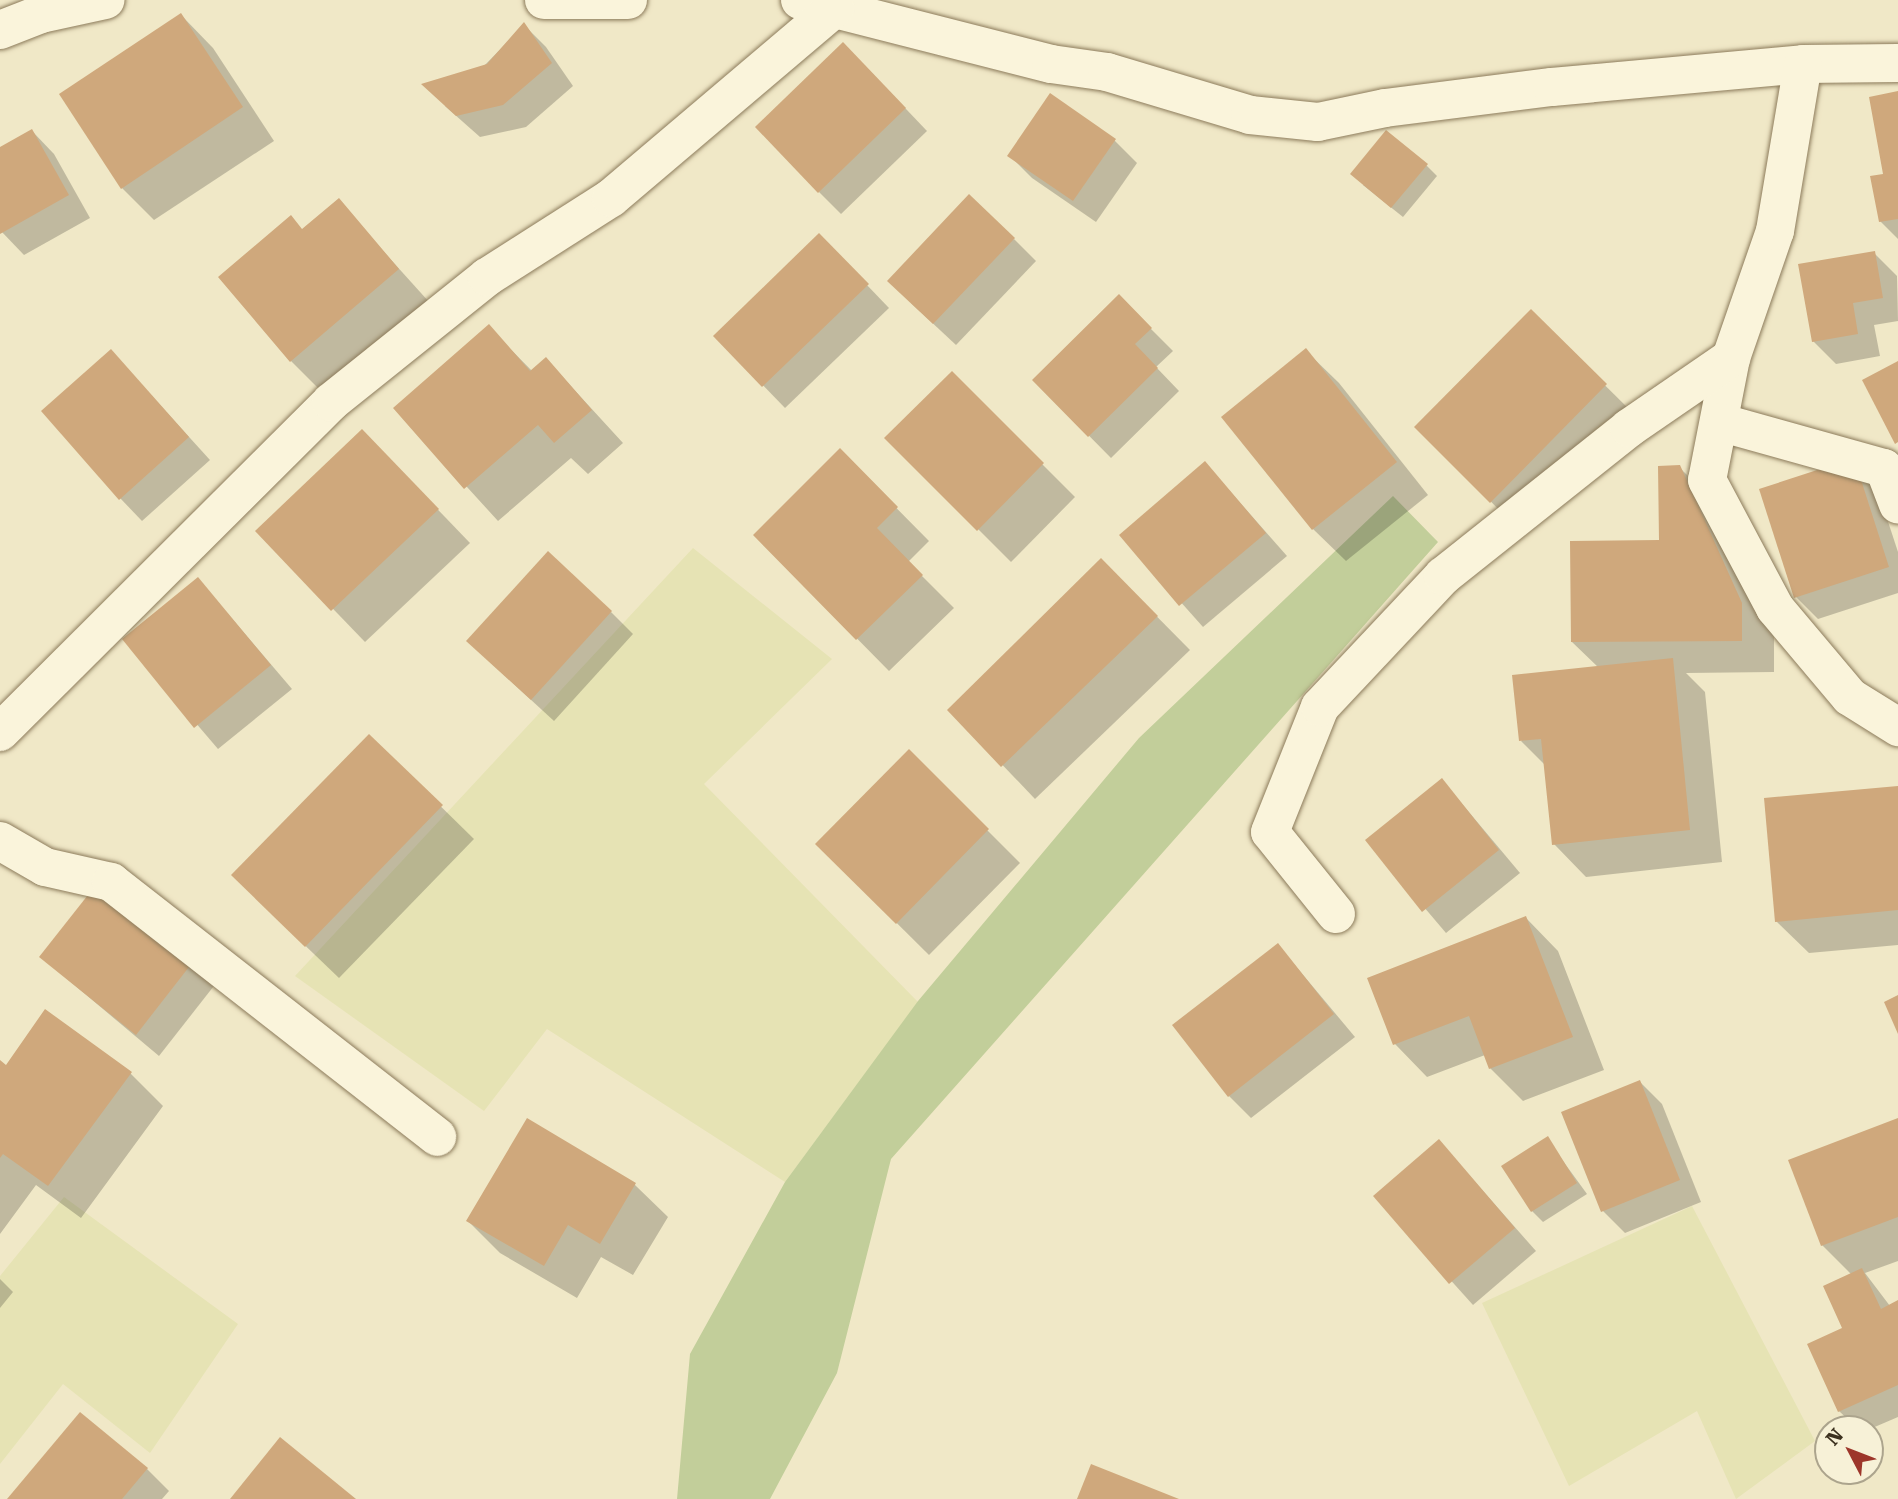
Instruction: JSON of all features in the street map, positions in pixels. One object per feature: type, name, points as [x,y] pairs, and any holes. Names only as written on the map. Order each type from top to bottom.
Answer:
[{"type":"street","points":[[0,30],[41,14],[105,0]]},
{"type":"street","points":[[544,0],[628,0]]},
{"type":"street","points":[[0,732],[331,402],[487,277],[611,198],[817,4],[1051,64],[1107,72],[1250,115],[1318,122],[1385,108],[1552,87],[1803,64],[1898,63]]},
{"type":"street","points":[[1803,64],[1775,231],[1731,358],[1707,480],[1776,608],[1850,698],[1898,727]]},
{"type":"street","points":[[1336,914],[1270,832],[1320,707],[1443,576],[1629,428],[1731,358]]},
{"type":"street","points":[[1719,422],[1891,465],[1898,504]]},
{"type":"street","points":[[0,841],[45,867],[111,882],[437,1137]]},
{"type":"shaded area","points":[[693,548],[832,659],[704,784],[918,1002],[785,1182],[547,1029],[484,1111],[295,976]]},
{"type":"shaded area","points":[[64,1197],[238,1324],[150,1453],[63,1384],[0,1464],[0,1276]]},
{"type":"shaded area","points":[[1692,1206],[1814,1442],[1736,1499],[1697,1411],[1569,1486],[1482,1303]]},
{"type":"green space","points":[[1393,496],[1438,542],[891,1159],[837,1373],[770,1499],[677,1499],[690,1354],[785,1182],[918,1001],[1139,738]]},
{"type":"building","points":[[181,13],[243,107],[121,189],[59,94]]},
{"type":"building","points":[[524,22],[552,63],[503,105],[456,116],[421,84],[487,64]]},
{"type":"building","points":[[843,42],[906,108],[818,193],[755,127]]},
{"type":"building","points":[[1898,91],[1898,219],[1879,222],[1870,176],[1883,174],[1869,97]]},
{"type":"building","points":[[1050,93],[1116,139],[1073,201],[1007,156]]},
{"type":"building","points":[[32,129],[69,195],[0,234],[0,147]]},
{"type":"building","points":[[1386,130],[1428,164],[1391,208],[1350,174]]},
{"type":"building","points":[[969,194],[1015,238],[933,324],[887,281]]},
{"type":"building","points":[[339,198],[399,269],[290,362],[218,277],[291,215],[302,229]]},
{"type":"building","points":[[819,233],[869,284],[762,387],[713,336]]},
{"type":"building","points":[[1875,251],[1883,298],[1853,303],[1858,334],[1812,342],[1798,264]]},
{"type":"building","points":[[1119,294],[1152,328],[1135,344],[1158,368],[1088,437],[1032,380]]},
{"type":"building","points":[[1531,309],[1607,384],[1490,503],[1414,427]]},
{"type":"building","points":[[489,324],[530,371],[546,357],[592,410],[554,443],[538,425],[464,489],[393,408]]},
{"type":"building","points":[[1306,348],[1397,462],[1312,530],[1221,417]]},
{"type":"building","points":[[111,349],[189,437],[119,500],[41,411]]},
{"type":"building","points":[[1898,361],[1898,442],[1895,444],[1862,380]]},
{"type":"building","points":[[952,371],[1044,463],[977,531],[884,438]]},
{"type":"building","points":[[362,429],[439,509],[331,611],[255,531]]},
{"type":"building","points":[[840,448],[898,507],[877,528],[923,575],[856,640],[753,535]]},
{"type":"building","points":[[1854,458],[1889,567],[1794,598],[1759,489]]},
{"type":"building","points":[[1205,461],[1266,533],[1179,606],[1119,535]]},
{"type":"building","points":[[1680,465],[1742,603],[1742,641],[1571,642],[1570,541],[1659,540],[1658,466]]},
{"type":"building","points":[[548,551],[612,611],[531,700],[466,641]]},
{"type":"building","points":[[1101,558],[1158,616],[1001,767],[947,710]]},
{"type":"building","points":[[198,577],[271,665],[194,728],[122,639]]},
{"type":"building","points":[[1673,658],[1690,830],[1552,845],[1541,739],[1519,741],[1512,675]]},
{"type":"building","points":[[369,734],[443,805],[305,947],[231,875]]},
{"type":"building","points":[[909,749],[989,829],[896,924],[815,844]]},
{"type":"building","points":[[1442,778],[1499,850],[1422,912],[1365,840]]},
{"type":"building","points":[[1898,786],[1898,910],[1775,922],[1764,798]]},
{"type":"building","points":[[99,881],[196,958],[136,1035],[39,957]]},
{"type":"building","points":[[1526,916],[1573,1037],[1489,1069],[1469,1016],[1393,1045],[1367,978]]},
{"type":"building","points":[[1278,943],[1334,1014],[1228,1097],[1172,1025]]},
{"type":"building","points":[[1898,995],[1898,1034],[1884,1002]]},
{"type":"building","points":[[45,1009],[132,1072],[48,1186],[3,1154],[0,1158],[0,1060],[6,1065]]},
{"type":"building","points":[[1640,1080],[1680,1180],[1601,1212],[1561,1112]]},
{"type":"building","points":[[527,1118],[636,1183],[600,1244],[568,1225],[544,1266],[466,1221]]},
{"type":"building","points":[[1898,1118],[1898,1217],[1821,1246],[1788,1160]]},
{"type":"building","points":[[1548,1136],[1577,1183],[1531,1212],[1501,1166]]},
{"type":"building","points":[[1439,1139],[1515,1228],[1449,1284],[1373,1196]]},
{"type":"building","points":[[1862,1268],[1881,1309],[1898,1300],[1898,1385],[1838,1412],[1807,1344],[1842,1328],[1823,1286]]},
{"type":"building","points":[[80,1412],[148,1468],[122,1499],[7,1499]]},
{"type":"building","points":[[280,1437],[356,1499],[230,1499]]},
{"type":"building","points":[[1091,1464],[1179,1499],[1077,1499]]}]
